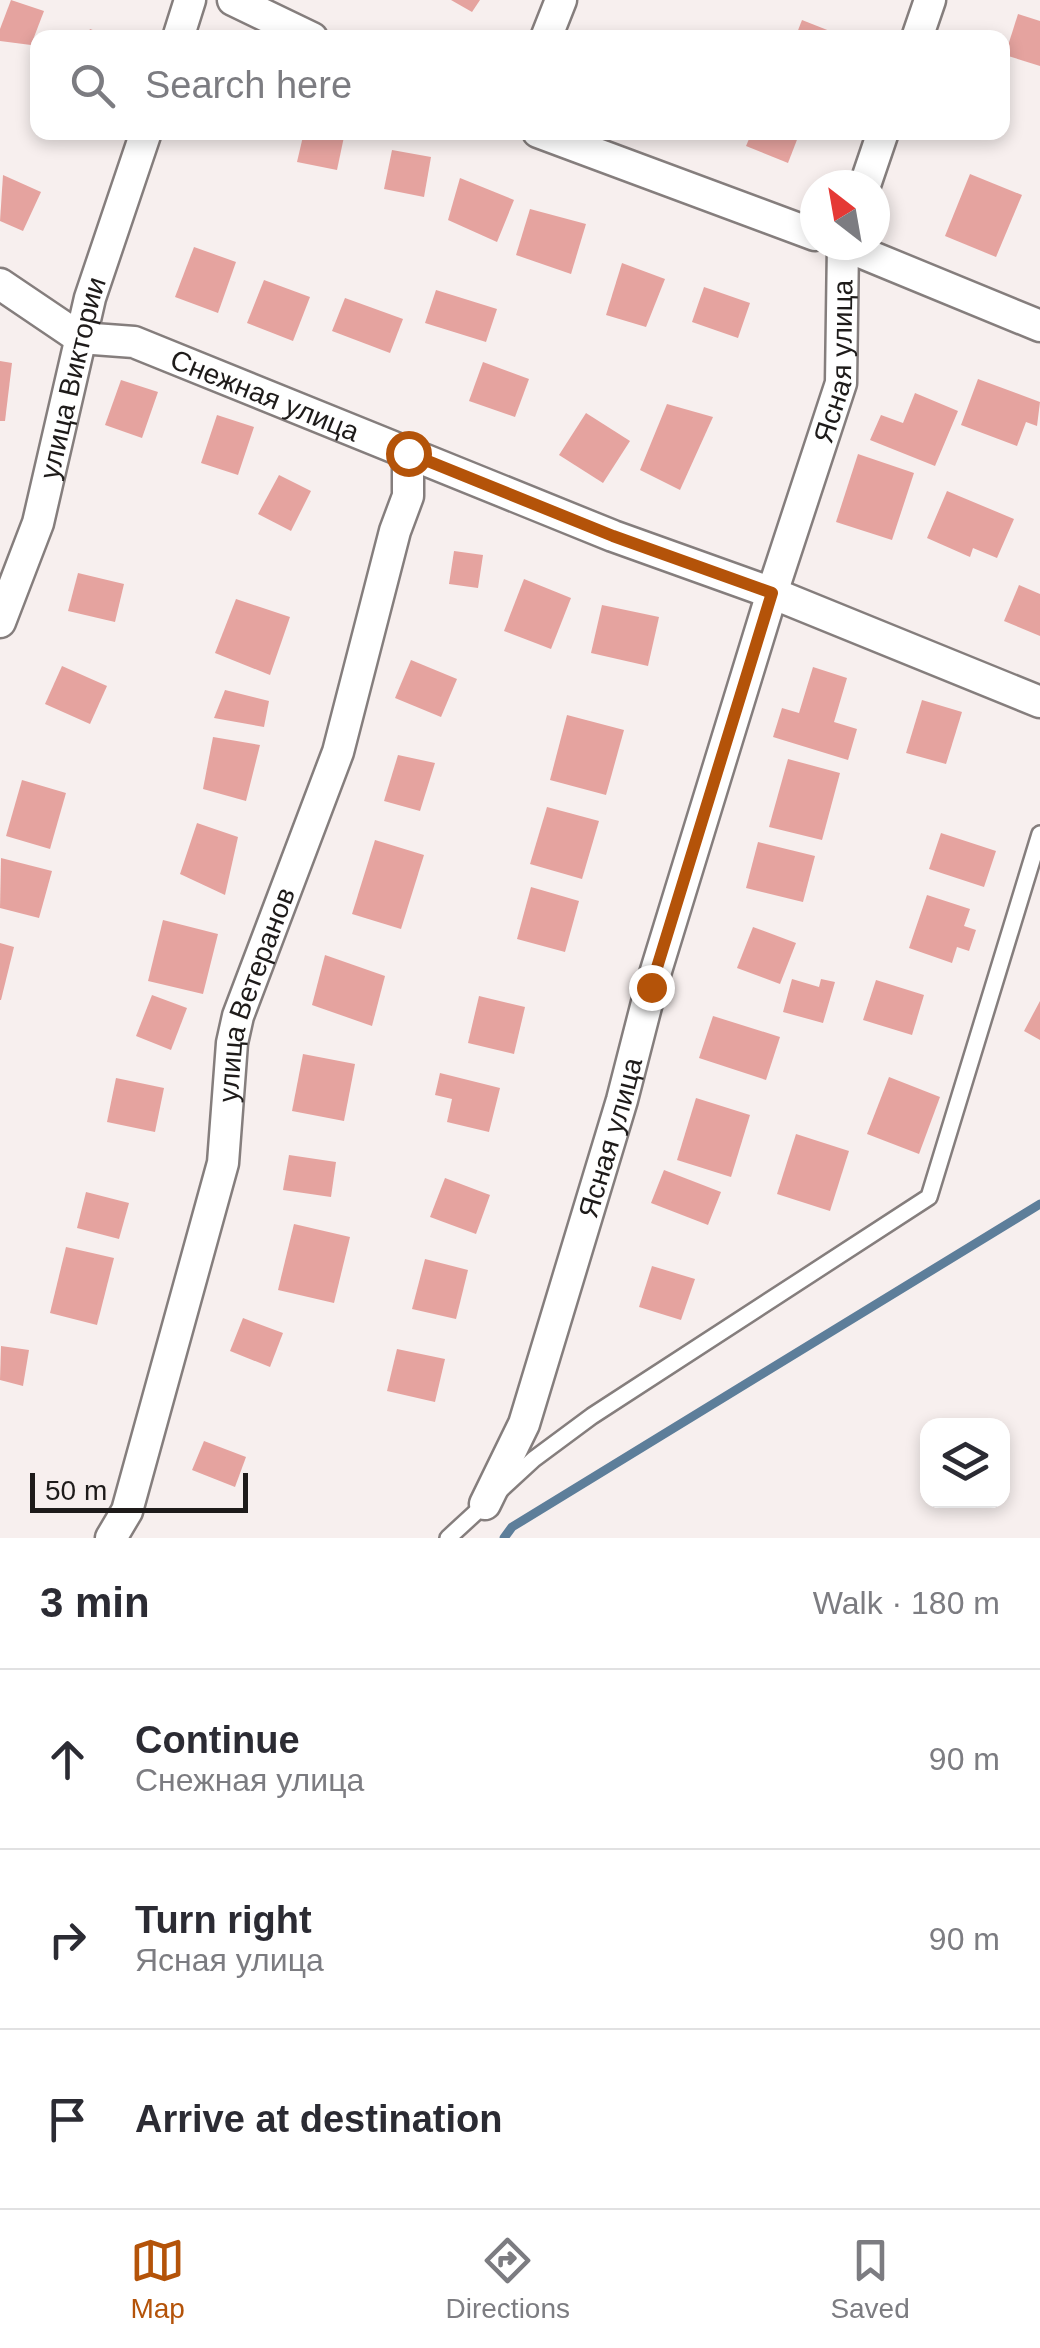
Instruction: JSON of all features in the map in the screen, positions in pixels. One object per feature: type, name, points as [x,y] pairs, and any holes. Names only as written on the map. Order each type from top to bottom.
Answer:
[{"type":"street","points":[[181,30],[190,0]]},
{"type":"street","points":[[232,0],[295,30]]},
{"type":"street","points":[[549,30],[561,0]]},
{"type":"street","points":[[920,30],[930,0]]},
{"type":"street","name":"улица Виктории","points":[[0,622],[38,523],[90,298],[143,140]]},
{"type":"street","points":[[560,140],[800,228]]},
{"type":"street","points":[[870,170],[880,140]]},
{"type":"street","name":"Ясная улица","points":[[485,1504],[530,1405],[622,1100],[651,987],[841,383],[843,260]]},
{"type":"street","points":[[879,260],[1040,326]]},
{"type":"street","name":"Снежная улица","points":[[0,284],[80,338],[134,342],[613,536],[772,593],[1040,702]]},
{"type":"street","name":"улица Ветеранов","points":[[111,1538],[126,1511],[223,1162],[232,1042],[238,1016],[338,752],[395,531],[408,496],[408,453]]},
{"type":"lane","points":[[448,1538],[534,1459],[592,1416],[928,1197],[1040,834]]},
{"type":"building","points":[[11,0],[44,11],[37,30],[30,30],[30,45],[0,41],[0,29]]},
{"type":"building","points":[[451,0],[480,0],[472,12]]},
{"type":"building","points":[[1018,14],[1040,21],[1040,66],[1010,57],[1010,39]]},
{"type":"building","points":[[802,20],[827,30],[798,30]]},
{"type":"building","points":[[302,140],[343,140],[337,170],[297,162]]},
{"type":"building","points":[[749,140],[797,140],[788,163],[746,146]]},
{"type":"building","points":[[392,150],[431,157],[424,197],[384,189]]},
{"type":"building","points":[[970,174],[1022,195],[996,257],[945,236]]},
{"type":"building","points":[[3,175],[41,192],[23,231],[0,221]]},
{"type":"building","points":[[460,178],[514,200],[497,242],[448,220]]},
{"type":"building","points":[[530,209],[586,224],[571,274],[516,255]]},
{"type":"building","points":[[194,247],[236,262],[218,313],[175,297]]},
{"type":"building","points":[[622,263],[665,279],[646,327],[606,315]]},
{"type":"building","points":[[264,280],[310,297],[293,341],[247,323]]},
{"type":"building","points":[[704,287],[750,303],[738,338],[692,322]]},
{"type":"building","points":[[436,290],[497,309],[486,342],[425,323]]},
{"type":"building","points":[[345,298],[403,319],[390,353],[332,331]]},
{"type":"building","points":[[0,361],[12,363],[5,421],[0,421]]},
{"type":"building","points":[[483,362],[529,379],[515,417],[469,401]]},
{"type":"building","points":[[978,379],[1040,402],[1037,426],[1026,422],[1017,446],[961,425]]},
{"type":"building","points":[[121,380],[158,392],[142,438],[105,425]]},
{"type":"building","points":[[915,393],[958,411],[935,466],[870,440],[881,415],[903,423]]},
{"type":"building","points":[[667,404],[713,417],[680,490],[640,470]]},
{"type":"building","points":[[586,413],[630,441],[603,483],[559,455]]},
{"type":"building","points":[[217,415],[254,427],[238,475],[201,463]]},
{"type":"building","points":[[858,454],[914,473],[892,540],[836,522]]},
{"type":"building","points":[[279,475],[311,491],[291,531],[258,514]]},
{"type":"building","points":[[947,491],[1014,519],[997,558],[973,548],[970,557],[927,538]]},
{"type":"building","points":[[454,551],[483,555],[478,588],[449,584]]},
{"type":"building","points":[[78,573],[124,584],[115,622],[68,611]]},
{"type":"building","points":[[524,579],[571,598],[551,649],[504,631]]},
{"type":"building","points":[[1019,585],[1040,594],[1040,636],[1004,621]]},
{"type":"building","points":[[236,599],[290,617],[270,675],[215,653]]},
{"type":"building","points":[[602,605],[659,617],[648,666],[591,653]]},
{"type":"building","points":[[411,660],[457,679],[441,717],[395,698]]},
{"type":"building","points":[[62,666],[107,686],[90,724],[45,704]]},
{"type":"building","points":[[813,667],[847,678],[834,722],[857,729],[848,760],[773,737],[782,708],[799,713]]},
{"type":"building","points":[[225,690],[269,701],[264,727],[214,718]]},
{"type":"building","points":[[922,700],[962,712],[946,764],[906,753]]},
{"type":"building","points":[[567,715],[624,730],[606,795],[550,780]]},
{"type":"building","points":[[213,737],[260,745],[246,801],[203,789]]},
{"type":"building","points":[[398,755],[435,763],[420,811],[384,801]]},
{"type":"building","points":[[788,759],[840,773],[822,840],[769,827]]},
{"type":"building","points":[[22,780],[66,793],[50,849],[6,836]]},
{"type":"building","points":[[547,807],[599,821],[582,879],[530,864]]},
{"type":"building","points":[[197,823],[238,837],[225,895],[180,874]]},
{"type":"building","points":[[941,833],[996,851],[984,887],[929,869]]},
{"type":"building","points":[[375,840],[424,855],[401,929],[352,914]]},
{"type":"building","points":[[758,842],[815,856],[803,902],[746,888]]},
{"type":"building","points":[[1,858],[52,871],[39,918],[0,908]]},
{"type":"building","points":[[531,887],[579,901],[565,952],[517,939]]},
{"type":"building","points":[[927,895],[970,909],[964,926],[976,930],[969,951],[957,947],[952,963],[909,948]]},
{"type":"building","points":[[163,920],[218,934],[203,994],[148,981]]},
{"type":"building","points":[[753,927],[796,943],[780,984],[737,968]]},
{"type":"building","points":[[0,943],[14,947],[1,1000],[0,1000]]},
{"type":"building","points":[[325,955],[385,976],[372,1026],[312,1005]]},
{"type":"building","points":[[792,979],[819,987],[821,979],[835,982],[823,1023],[783,1012]]},
{"type":"building","points":[[876,980],[924,995],[912,1035],[863,1020]]},
{"type":"building","points":[[152,995],[187,1008],[171,1050],[136,1036]]},
{"type":"building","points":[[479,996],[525,1007],[514,1054],[468,1043]]},
{"type":"building","points":[[1040,1001],[1040,1040],[1024,1031]]},
{"type":"building","points":[[713,1016],[780,1037],[766,1080],[699,1058]]},
{"type":"building","points":[[303,1054],[355,1064],[344,1121],[292,1111]]},
{"type":"building","points":[[440,1073],[500,1088],[489,1132],[447,1122],[452,1099],[435,1095]]},
{"type":"building","points":[[889,1077],[940,1097],[919,1154],[867,1134]]},
{"type":"building","points":[[116,1078],[164,1088],[155,1132],[107,1122]]},
{"type":"building","points":[[696,1098],[750,1115],[731,1177],[677,1160]]},
{"type":"building","points":[[796,1134],[849,1151],[830,1211],[777,1194]]},
{"type":"building","points":[[289,1155],[336,1162],[331,1197],[283,1190]]},
{"type":"building","points":[[664,1170],[721,1192],[708,1225],[651,1203]]},
{"type":"building","points":[[445,1178],[490,1195],[476,1234],[430,1217]]},
{"type":"building","points":[[86,1192],[129,1203],[119,1239],[77,1228]]},
{"type":"building","points":[[294,1224],[350,1237],[334,1303],[278,1290]]},
{"type":"building","points":[[66,1247],[114,1258],[97,1325],[50,1313]]},
{"type":"building","points":[[425,1259],[468,1270],[456,1319],[412,1309]]},
{"type":"building","points":[[652,1266],[695,1279],[681,1320],[639,1307]]},
{"type":"building","points":[[243,1318],[283,1333],[270,1367],[230,1351]]},
{"type":"building","points":[[1,1346],[29,1350],[23,1386],[0,1380]]},
{"type":"building","points":[[397,1349],[445,1359],[435,1402],[387,1391]]},
{"type":"building","points":[[204,1441],[246,1457],[235,1487],[192,1470]]},
{"type":"waterway","points":[[504,1538],[512,1527],[1040,1204]]},
{"type":"route","points":[[408,453],[613,536],[772,593],[651,987]]}]
